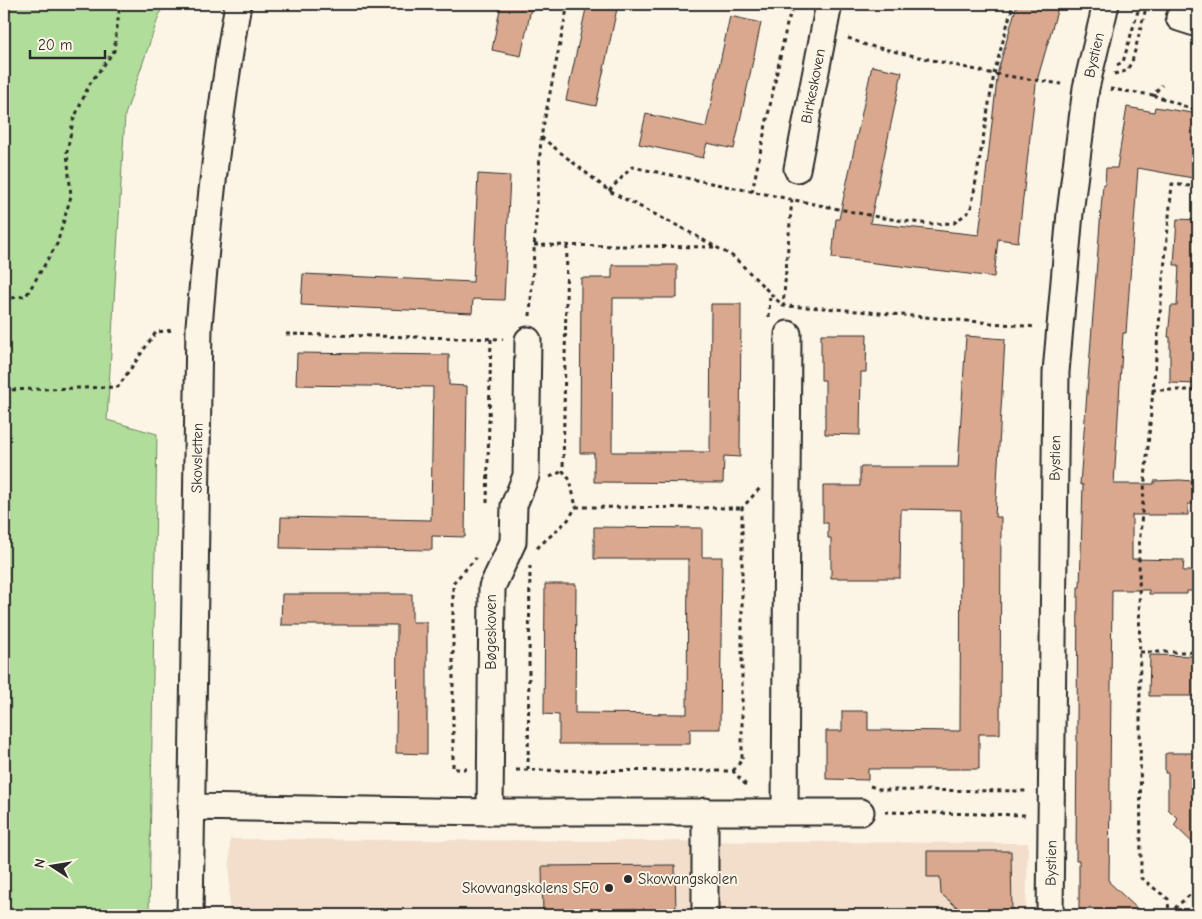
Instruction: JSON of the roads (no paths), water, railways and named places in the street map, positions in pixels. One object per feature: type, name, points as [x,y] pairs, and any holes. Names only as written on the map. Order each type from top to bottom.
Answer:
[{"type":"street","name":"Skovsletten","points":[[190,915],[199,326],[207,231],[224,83],[238,4]]},
{"type":"street","name":"Birkeskoven","points":[[797,169],[829,4]]},
{"type":"street","name":"Bystien","points":[[1050,915],[1056,372],[1070,213],[1095,85],[1106,4]]},
{"type":"street","points":[[778,328],[785,799]]},
{"type":"street","name":"Bøgeskoven","points":[[490,812],[492,587],[513,542],[514,505],[526,476],[528,340]]},
{"type":"street","points":[[191,807],[490,812],[706,811],[785,799],[861,812]]},
{"type":"street","points":[[705,915],[706,811]]},
{"type":"place","name":"Skovvangskolen","points":[[628,879]]},
{"type":"place","name":"Skovvangskolens SFO","points":[[609,888]]}]
